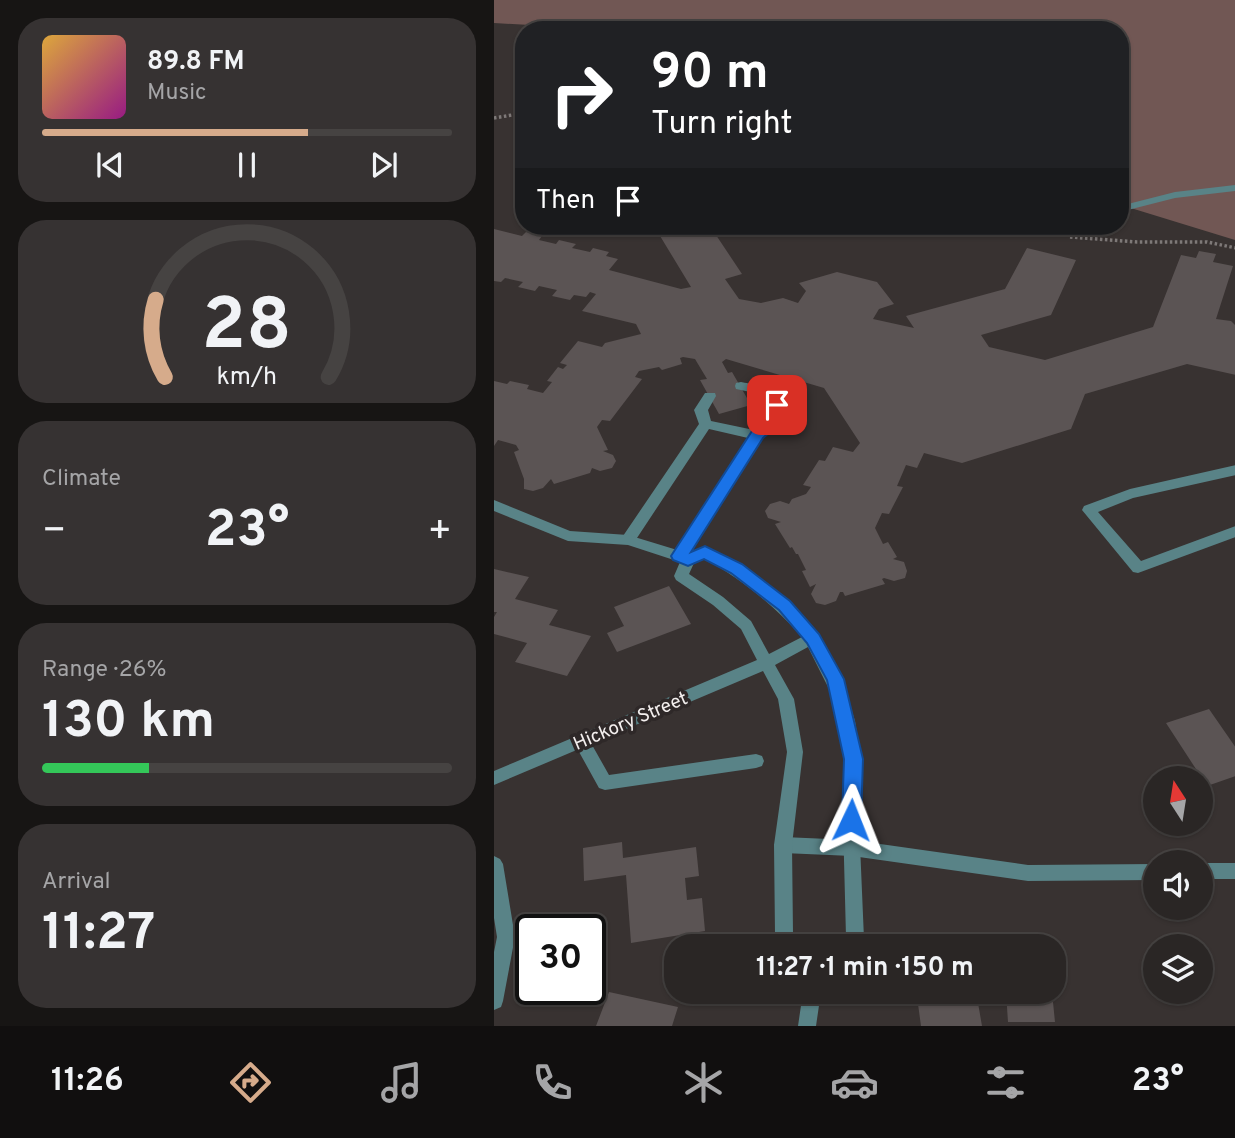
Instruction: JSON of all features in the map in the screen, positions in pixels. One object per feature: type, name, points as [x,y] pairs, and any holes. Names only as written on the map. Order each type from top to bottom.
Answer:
[{"type":"street","points":[[1129,207],[1175,195],[1235,188]]},
{"type":"street","points":[[741,386],[764,391],[777,405],[772,422],[757,435],[684,558],[681,576],[747,625],[786,699],[794,752],[783,845],[784,934]]},
{"type":"street","points":[[706,424],[701,410],[710,396]]},
{"type":"street","points":[[706,424],[757,435]]},
{"type":"street","points":[[628,540],[706,424]]},
{"type":"street","points":[[1235,470],[1130,494],[1089,510],[1138,568],[1235,531]]},
{"type":"street","points":[[494,505],[568,536],[628,540],[684,558],[705,552],[736,569],[784,605],[813,638],[836,679],[853,759],[852,848],[856,934]]},
{"type":"street","name":"Hickory Street","points":[[494,778],[765,663],[813,638]]},
{"type":"street","points":[[581,741],[605,783],[756,761]]},
{"type":"street","points":[[783,845],[852,848],[1028,873],[1143,872]]},
{"type":"street","points":[[494,864],[506,937],[494,1001]]},
{"type":"street","points":[[1213,871],[1235,871]]},
{"type":"street","points":[[807,1026],[810,1004]]},
{"type":"path","points":[[494,118],[515,114]]},
{"type":"path","points":[[1038,235],[1110,241],[1197,241],[1235,248]]},
{"type":"shaded area","points":[[494,0],[1235,0],[1235,240],[1129,207],[1129,21],[494,23]]},
{"type":"building","points":[[494,229],[522,236],[538,235],[542,236],[539,240],[556,244],[559,240],[576,244],[572,248],[590,252],[593,248],[609,252],[606,256],[618,259],[609,270],[681,289],[691,287],[659,235],[716,235],[742,274],[725,279],[739,299],[761,303],[783,298],[798,303],[806,291],[799,283],[837,272],[877,282],[894,304],[879,309],[873,319],[914,328],[906,316],[1005,289],[1027,248],[1076,260],[1051,315],[981,335],[989,347],[1045,360],[1153,327],[1181,255],[1196,258],[1199,251],[1216,254],[1213,262],[1233,266],[1216,319],[1231,321],[1236,326],[1236,375],[1187,364],[1085,394],[1071,429],[962,463],[924,453],[917,468],[906,465],[897,486],[903,487],[889,514],[882,513],[875,528],[883,544],[888,542],[897,557],[893,559],[904,562],[907,571],[905,578],[894,581],[884,578],[882,579],[885,584],[845,596],[840,592],[836,601],[825,605],[816,603],[811,594],[816,584],[810,587],[798,554],[790,548],[775,524],[781,522],[768,518],[765,511],[770,504],[780,501],[789,504],[792,499],[806,494],[811,487],[803,485],[819,460],[825,461],[833,447],[853,452],[860,443],[824,388],[726,359],[722,362],[728,373],[732,372],[751,405],[719,414],[700,380],[707,379],[695,359],[683,357],[680,358],[682,364],[662,370],[659,367],[639,371],[635,377],[642,379],[610,421],[602,420],[597,427],[608,450],[603,451],[613,455],[616,461],[612,468],[600,471],[592,468],[590,473],[554,484],[551,479],[543,488],[533,491],[524,489],[524,479],[514,452],[519,450],[516,445],[498,440],[494,446],[494,381],[529,385],[527,389],[543,393],[552,382],[547,381],[558,367],[563,369],[567,365],[560,363],[578,341],[602,347],[605,343],[641,334],[636,324],[582,311],[596,294],[590,292],[586,297],[574,295],[570,300],[552,296],[557,290],[539,286],[535,291],[518,287],[523,282],[505,278],[501,282],[494,281]]},
{"type":"building","points":[[494,569],[529,577],[515,599],[558,610],[549,625],[591,636],[567,676],[515,662],[527,643],[494,634],[494,617],[497,612],[494,612]]},
{"type":"building","points":[[669,586],[691,624],[617,652],[607,633],[624,626],[614,607]]},
{"type":"building","points":[[1209,709],[1236,748],[1236,776],[1213,784],[1213,766],[1194,766],[1166,723]]},
{"type":"building","points":[[622,842],[623,858],[696,847],[699,876],[685,878],[687,900],[702,898],[705,931],[664,934],[664,938],[631,943],[626,875],[584,881],[583,848]]},
{"type":"building","points":[[609,992],[678,1007],[672,1026],[596,1026]]},
{"type":"building","points":[[918,1004],[978,1004],[982,1026],[921,1026]]},
{"type":"building","points":[[1007,1004],[1053,1004],[1055,1022],[1008,1022]]},
{"type":"route","points":[[777,405],[772,422],[757,435],[679,556],[688,559],[705,552],[736,569],[784,605],[813,638],[836,679],[853,759],[851,820]]}]
